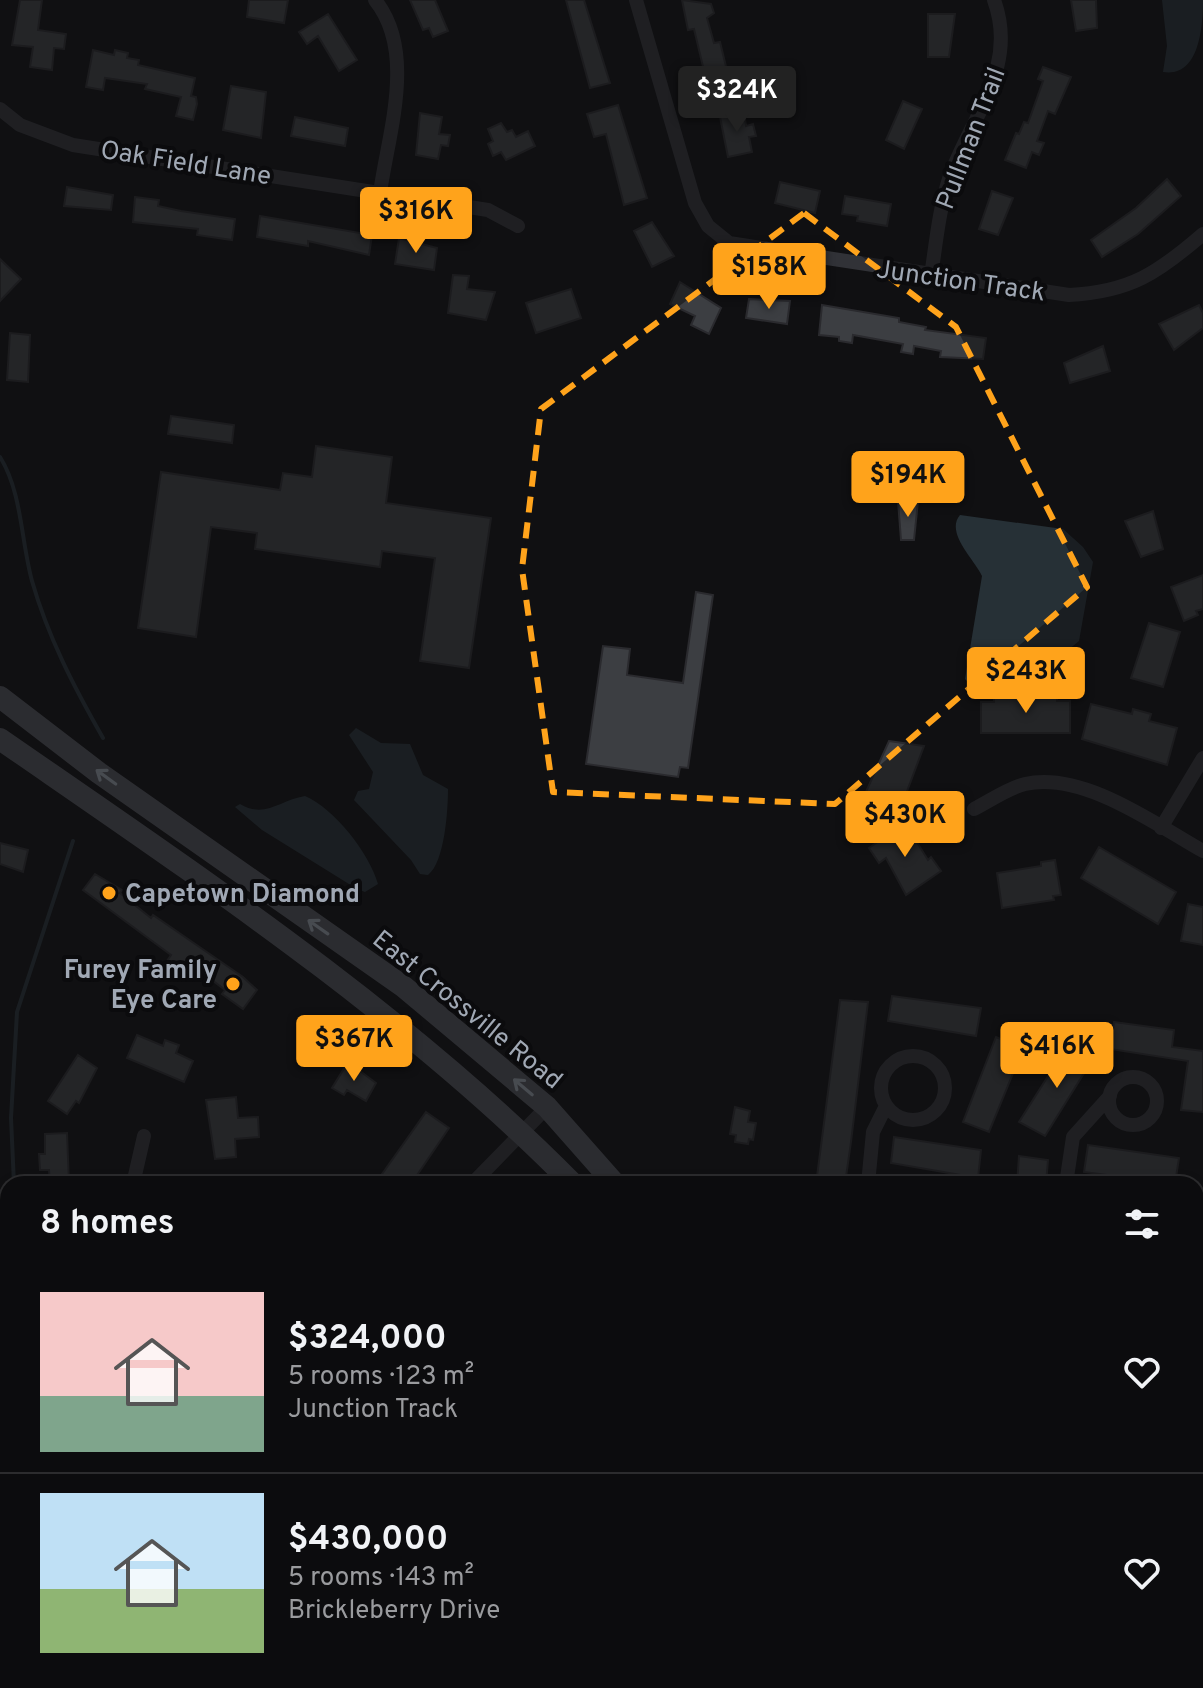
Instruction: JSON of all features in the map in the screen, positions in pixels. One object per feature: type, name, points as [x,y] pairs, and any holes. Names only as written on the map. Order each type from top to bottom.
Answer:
[{"type":"main road","name":"East Crossville Road","points":[[0,697],[99,773],[404,987],[547,1107],[608,1176]]},
{"type":"main road","points":[[0,739],[358,998],[522,1132],[565,1176]]},
{"type":"street","points":[[375,0],[389,24],[397,73],[380,193]]},
{"type":"street","name":"Junction Track","points":[[636,0],[695,203],[708,226],[718,236],[742,248],[1069,295],[1100,293],[1151,276],[1203,234]]},
{"type":"street","name":"Pullman Trail","points":[[931,276],[949,179],[992,89],[1000,65],[1001,24],[994,0]]},
{"type":"street","name":"Oak Field Lane","points":[[0,109],[20,125],[73,145],[488,210],[518,226]]},
{"type":"street","points":[[1161,828],[1203,758]]},
{"type":"street","points":[[974,809],[1022,785],[1039,782],[1073,786],[1112,800],[1203,851]]},
{"type":"street","points":[[869,1176],[873,1132],[886,1106],[881,1082],[895,1061],[920,1057],[940,1071],[944,1096],[930,1116],[906,1120],[886,1106]]},
{"type":"street","points":[[1067,1176],[1073,1137],[1110,1096]]},
{"type":"street","points":[[480,1176],[547,1107]]},
{"type":"street","points":[[135,1176],[144,1136]]},
{"type":"highlighted area","points":[[804,213],[956,327],[1087,587],[835,804],[553,792],[522,569],[541,409]]},
{"type":"shaded area","points":[[1162,0],[1203,0],[1197,48],[1185,67],[1175,72],[1163,72],[1167,46]]},
{"type":"shaded area","points":[[960,515],[1063,529],[1083,547],[1093,562],[1079,641],[1045,669],[1026,676],[1002,676],[970,684],[965,679],[982,576],[958,538],[956,522]]},
{"type":"shaded area","points":[[356,728],[381,743],[410,744],[423,775],[448,789],[442,847],[428,875],[420,874],[411,860],[354,800],[358,791],[369,789],[373,772],[349,735]]},
{"type":"shaded area","points":[[305,796],[328,811],[349,833],[367,859],[378,884],[365,892],[357,889],[262,830],[235,807],[240,804],[257,810],[265,809]]},
{"type":"building","points":[[20,0],[42,0],[38,30],[66,34],[64,49],[54,48],[52,70],[30,67],[33,47],[12,45]]},
{"type":"building","points":[[249,0],[288,0],[284,23],[247,17]]},
{"type":"building","points":[[410,0],[435,0],[448,31],[433,37],[429,28],[423,30]]},
{"type":"building","points":[[566,0],[584,0],[610,83],[590,88]]},
{"type":"building","points":[[682,0],[711,4],[714,13],[707,18],[714,43],[720,42],[731,87],[714,91],[710,74],[705,75],[694,29],[688,30]]},
{"type":"building","points":[[1071,0],[1096,0],[1097,28],[1076,31]]},
{"type":"building","points":[[328,14],[357,60],[339,71],[318,36],[307,44],[299,32]]},
{"type":"building","points":[[928,14],[955,14],[949,57],[928,57]]},
{"type":"building","points":[[93,50],[114,55],[115,50],[128,53],[127,58],[139,60],[138,65],[195,78],[191,96],[196,97],[197,104],[193,120],[176,116],[181,97],[145,89],[147,84],[105,78],[103,90],[86,87]]},
{"type":"building","points":[[1043,67],[1071,77],[1055,114],[1048,111],[1037,141],[1044,143],[1039,155],[1032,152],[1026,168],[1005,160],[1016,133],[1019,134],[1024,122],[1028,123],[1043,81],[1038,79]]},
{"type":"building","points":[[231,86],[266,92],[261,138],[223,130]]},
{"type":"building","points":[[903,101],[922,109],[904,149],[886,140]]},
{"type":"building","points":[[618,105],[647,198],[624,205],[606,134],[594,137],[587,114]]},
{"type":"building","points":[[744,112],[746,126],[753,124],[756,136],[749,137],[752,152],[728,157],[720,117]]},
{"type":"building","points":[[420,113],[442,117],[439,134],[450,135],[448,146],[441,145],[438,159],[416,155]]},
{"type":"building","points":[[295,117],[348,128],[345,146],[291,136]]},
{"type":"building","points":[[501,123],[507,132],[512,130],[516,137],[528,131],[535,146],[506,160],[501,152],[493,156],[488,144],[493,141],[488,129]]},
{"type":"building","points":[[1167,179],[1181,196],[1138,234],[1102,257],[1091,240],[1136,208]]},
{"type":"building","points":[[780,182],[820,191],[815,213],[775,203]]},
{"type":"building","points":[[67,187],[113,195],[111,210],[64,206]]},
{"type":"building","points":[[992,191],[1013,198],[998,235],[979,229]]},
{"type":"building","points":[[845,196],[891,204],[887,226],[857,221],[858,216],[842,214]]},
{"type":"building","points":[[135,197],[159,200],[158,206],[235,219],[232,240],[197,235],[198,229],[133,222]]},
{"type":"building","points":[[260,216],[372,235],[369,255],[308,241],[308,246],[257,237]]},
{"type":"building","points":[[652,222],[674,256],[652,267],[634,231]]},
{"type":"building","points":[[399,238],[437,248],[434,270],[395,264]]},
{"type":"building","points":[[0,259],[21,279],[0,301]]},
{"type":"building","points":[[453,275],[469,276],[467,289],[495,292],[486,320],[448,313]]},
{"type":"building","points":[[680,282],[721,308],[709,334],[691,325],[695,316],[670,304]]},
{"type":"building","points":[[571,289],[581,318],[536,333],[526,303]]},
{"type":"building","points":[[749,299],[790,301],[787,324],[746,318]]},
{"type":"building","points":[[822,305],[899,318],[899,322],[926,327],[925,330],[986,338],[983,359],[940,357],[941,351],[914,346],[913,354],[901,352],[903,344],[853,335],[852,343],[839,341],[839,337],[819,335]]},
{"type":"building","points":[[1199,305],[1203,313],[1203,328],[1174,350],[1159,324]]},
{"type":"building","points":[[10,333],[30,335],[28,382],[7,380]]},
{"type":"building","points":[[1103,346],[1110,371],[1070,383],[1064,363]]},
{"type":"building","points":[[171,416],[234,425],[232,443],[168,434]]},
{"type":"building","points":[[316,446],[392,457],[386,503],[491,518],[469,668],[420,661],[435,558],[382,551],[380,567],[255,549],[257,533],[211,527],[196,637],[138,628],[161,472],[280,490],[283,473],[312,477]]},
{"type":"building","points":[[898,501],[918,501],[914,540],[901,540]]},
{"type":"building","points":[[1153,511],[1163,549],[1141,557],[1125,521]]},
{"type":"building","points":[[1203,575],[1203,609],[1196,611],[1198,615],[1184,621],[1171,587]]},
{"type":"building","points":[[696,592],[713,595],[688,768],[680,767],[678,777],[586,764],[603,646],[630,649],[627,675],[683,683]]},
{"type":"building","points":[[1149,623],[1180,632],[1163,687],[1131,678]]},
{"type":"building","points":[[994,696],[1057,696],[1057,701],[1070,701],[1070,733],[981,733],[981,702],[994,702]]},
{"type":"building","points":[[1091,704],[1132,714],[1133,709],[1151,714],[1149,721],[1177,728],[1167,765],[1082,739]]},
{"type":"building","points":[[889,741],[924,746],[900,810],[865,794]]},
{"type":"building","points":[[905,823],[928,860],[931,857],[941,871],[906,895],[886,858],[879,863],[869,848]]},
{"type":"building","points":[[0,843],[28,850],[23,872],[0,864]]},
{"type":"building","points":[[1099,847],[1176,892],[1158,924],[1081,878]]},
{"type":"building","points":[[1055,860],[1061,895],[1053,896],[1054,900],[1002,908],[997,873],[1041,866],[1041,862]]},
{"type":"building","points":[[95,874],[122,890],[120,893],[151,918],[153,915],[243,977],[257,990],[243,1009],[222,994],[225,990],[188,962],[181,971],[167,961],[171,955],[83,890]]},
{"type":"building","points":[[1188,904],[1203,907],[1203,945],[1181,941]]},
{"type":"building","points":[[892,996],[981,1008],[976,1036],[888,1021]]},
{"type":"building","points":[[840,1000],[868,1002],[846,1176],[817,1176]]},
{"type":"building","points":[[1114,1022],[1174,1030],[1172,1047],[1203,1051],[1203,1112],[1181,1110],[1188,1061],[1110,1049]]},
{"type":"building","points":[[137,1035],[163,1046],[165,1040],[179,1045],[176,1053],[193,1061],[184,1082],[127,1058]]},
{"type":"building","points":[[996,1037],[1023,1049],[989,1132],[963,1122]]},
{"type":"building","points":[[1069,1043],[1094,1057],[1045,1136],[1019,1122]]},
{"type":"building","points":[[78,1055],[97,1068],[79,1103],[76,1101],[67,1114],[48,1101]]},
{"type":"building","points":[[348,1062],[376,1083],[366,1101],[347,1090],[344,1095],[332,1088]]},
{"type":"building","points":[[236,1097],[238,1118],[258,1117],[259,1137],[235,1139],[236,1157],[215,1159],[206,1100]]},
{"type":"building","points":[[735,1107],[750,1111],[748,1122],[756,1123],[753,1140],[749,1139],[748,1144],[735,1142],[736,1135],[730,1134]]},
{"type":"building","points":[[426,1112],[449,1128],[416,1176],[381,1176]]},
{"type":"building","points":[[67,1133],[69,1176],[49,1176],[49,1170],[40,1170],[39,1154],[45,1154],[45,1134]]},
{"type":"building","points":[[894,1137],[981,1150],[978,1176],[891,1163]]},
{"type":"building","points":[[1088,1145],[1179,1158],[1176,1176],[1114,1176],[1084,1172]]},
{"type":"building","points":[[1019,1156],[1048,1160],[1047,1176],[1018,1176]]},
{"type":"waterway","points":[[0,457],[13,486],[28,566],[46,622],[72,681],[103,738]]},
{"type":"waterway","points":[[14,1176],[11,1118],[17,1012],[73,841]]},
{"type":"place","name":"Capetown Diamond","points":[[109,893]]},
{"type":"place","name":"Furey Family Eye Care","points":[[233,984]]}]
